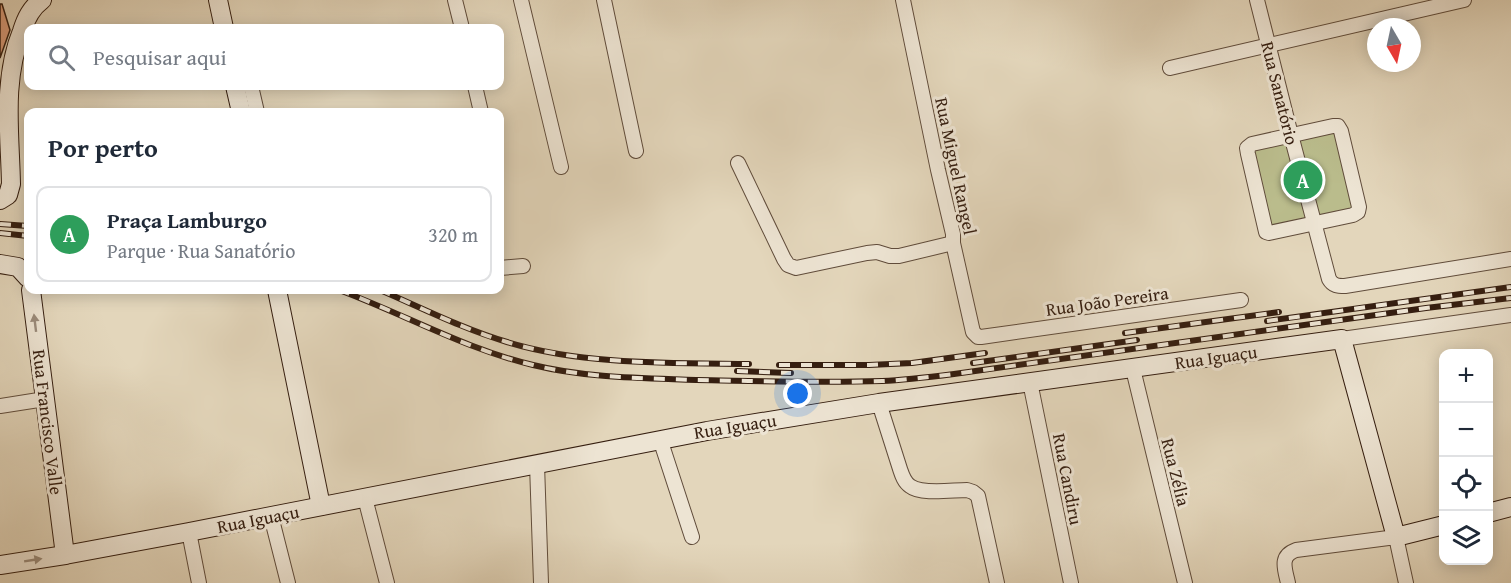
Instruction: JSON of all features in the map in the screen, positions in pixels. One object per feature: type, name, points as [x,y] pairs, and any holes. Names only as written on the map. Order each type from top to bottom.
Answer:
[{"type":"main road","points":[[218,0],[223,24]]},
{"type":"main road","points":[[25,24],[35,2]]},
{"type":"main road","points":[[5,195],[11,184],[8,98],[10,75],[24,26]]},
{"type":"main road","points":[[236,90],[240,108]]},
{"type":"main road","points":[[0,264],[18,267],[24,273]]},
{"type":"main road","name":"Rua Francisco Valle","points":[[32,294],[65,555]]},
{"type":"main road","points":[[278,294],[321,506]]},
{"type":"main road","points":[[1342,339],[1396,537],[1439,526]]},
{"type":"main road","name":"Rua Iguaçu","points":[[0,565],[189,532],[660,439],[879,403],[1342,339]]},
{"type":"main road","points":[[1493,512],[1511,507]]},
{"type":"street","points":[[455,0],[461,24]]},
{"type":"street","points":[[521,0],[561,167]]},
{"type":"street","points":[[604,0],[636,151]]},
{"type":"street","name":"Rua Miguel Rangel","points":[[903,0],[953,234],[953,243],[973,332],[978,337]]},
{"type":"street","name":"Rua Sanatório","points":[[1257,0],[1290,135],[1332,283],[1339,286],[1511,259]]},
{"type":"street","points":[[1170,68],[1464,0]]},
{"type":"street","points":[[252,90],[256,108]]},
{"type":"street","points":[[476,90],[480,108]]},
{"type":"street","points":[[1338,126],[1359,207],[1358,212],[1314,224],[1266,232],[1248,154],[1248,148],[1252,144],[1338,126]]},
{"type":"street","points":[[738,163],[784,259],[792,267],[805,267],[872,252],[899,256],[953,243]]},
{"type":"street","points":[[504,268],[522,266]]},
{"type":"street","name":"Rua João Pereira","points":[[978,337],[1241,300]]},
{"type":"street","name":"Rua Iguaçu","points":[[1342,339],[1511,315]]},
{"type":"street","name":"Rua Zélia","points":[[1132,369],[1185,583]]},
{"type":"street","name":"Rua Candiru","points":[[1030,382],[1071,583]]},
{"type":"street","points":[[0,406],[45,399]]},
{"type":"street","points":[[879,403],[904,480],[910,486],[925,491],[967,490],[978,496],[997,583]]},
{"type":"street","points":[[660,439],[692,537]]},
{"type":"street","points":[[537,464],[541,583]]},
{"type":"street","points":[[365,498],[387,583]]},
{"type":"street","points":[[272,516],[288,583]]},
{"type":"street","points":[[189,532],[199,583]]},
{"type":"street","points":[[1288,583],[1285,560],[1290,552],[1396,537],[1406,583]]},
{"type":"green space","points":[[1336,131],[1354,210],[1271,226],[1252,152],[1255,149]]},
{"type":"building","points":[[0,4],[2,4],[10,30],[0,58]]},
{"type":"railway","points":[[0,224],[24,226]]},
{"type":"railway","points":[[0,233],[24,236]]},
{"type":"railway","points":[[1267,321],[1511,287]]},
{"type":"railway","points":[[350,294],[483,350],[553,369],[635,378],[812,382],[882,381],[936,376],[1511,298]]},
{"type":"railway","points":[[389,294],[475,331],[536,350],[596,359],[749,364]]},
{"type":"railway","points":[[1125,333],[1279,312]]},
{"type":"railway","points":[[973,363],[1137,340]]},
{"type":"railway","points":[[779,365],[912,363],[985,353]]},
{"type":"railway","points":[[737,371],[791,373]]},
{"type":"place","name":"Praça Lamburgo","points":[[1303,180]]}]
